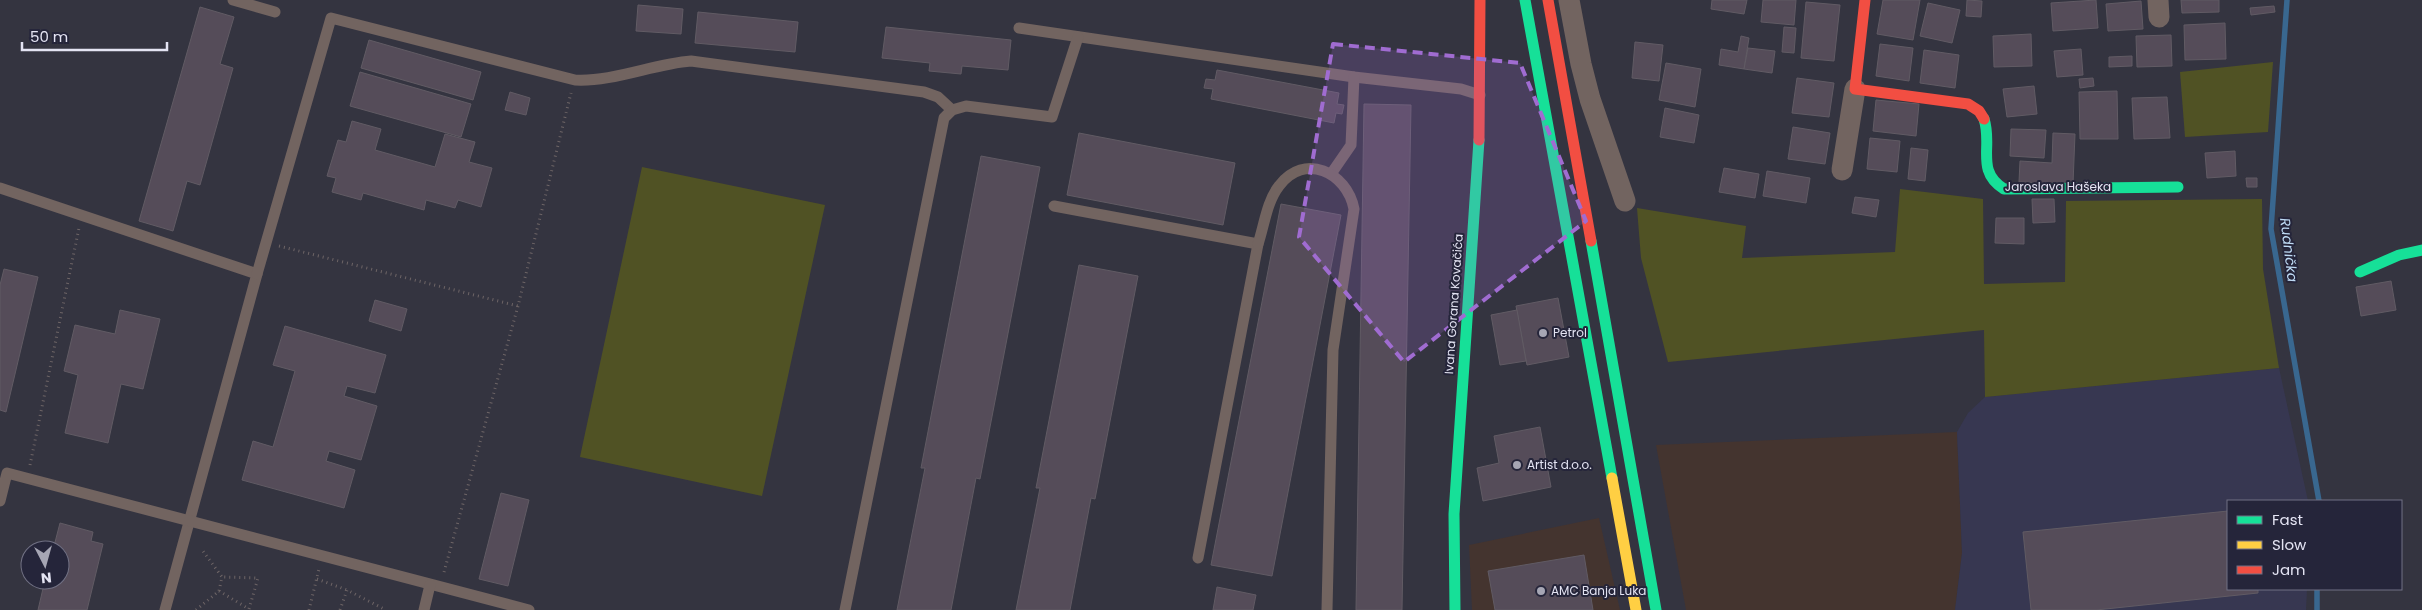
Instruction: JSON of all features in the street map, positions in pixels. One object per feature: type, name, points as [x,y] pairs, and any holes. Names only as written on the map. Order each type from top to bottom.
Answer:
[{"type":"main road","name":"Ivana Gorana Kovačića","points":[[1455,610],[1454,514],[1479,137],[1480,0]]},
{"type":"main road","points":[[1525,0],[1636,610]]},
{"type":"main road","points":[[1548,0],[1656,610]]},
{"type":"main road","points":[[1855,89],[1865,0]]},
{"type":"main road","name":"Jaroslava Hašeka","points":[[1855,89],[1968,104],[1980,109],[1985,120],[1988,175],[1996,185],[2004,189],[2178,187]]},
{"type":"main road","points":[[2360,272],[2399,255],[2422,250]]},
{"type":"street","points":[[1569,0],[1581,64],[1590,99],[1625,201]]},
{"type":"street","points":[[1842,170],[1855,89]]},
{"type":"lane","points":[[233,0],[275,12]]},
{"type":"lane","points":[[165,610],[266,242],[332,18],[575,80],[588,81],[668,63],[691,62],[924,92],[938,97],[952,110]]},
{"type":"lane","points":[[1019,28],[1354,77],[1461,89],[1480,96]]},
{"type":"lane","points":[[845,610],[944,118],[952,110],[966,106],[1052,117],[1078,37]]},
{"type":"lane","points":[[1331,174],[1351,145],[1354,77]]},
{"type":"lane","points":[[1198,558],[1258,244],[1272,197],[1280,183],[1299,171],[1320,170],[1331,174],[1347,188],[1354,209],[1333,350],[1327,610]]},
{"type":"lane","points":[[0,188],[257,274]]},
{"type":"lane","points":[[1054,206],[1258,244]]},
{"type":"lane","points":[[0,501],[7,473],[435,587],[529,610]]},
{"type":"lane","points":[[424,610],[435,587]]},
{"type":"path","points":[[435,587],[518,306],[575,80]]},
{"type":"path","points":[[28,479],[82,216]]},
{"type":"path","points":[[266,242],[518,306]]},
{"type":"path","points":[[196,610],[219,591],[222,577],[203,551]]},
{"type":"path","points":[[309,610],[322,557]]},
{"type":"path","points":[[219,591],[250,610],[258,578],[222,577]]},
{"type":"path","points":[[317,579],[347,590],[386,610]]},
{"type":"path","points":[[340,610],[347,590]]},
{"type":"highlighted area","points":[[1333,44],[1520,63],[1586,221],[1404,362],[1299,237]]},
{"type":"shaded area","points":[[2279,368],[2308,500],[2227,500],[2227,590],[2307,590],[2306,610],[1955,610],[1962,553],[1957,432],[1968,413],[1985,397]]},
{"type":"shaded area","points":[[1957,432],[1962,553],[1955,610],[1686,610],[1656,445]]},
{"type":"shaded area","points":[[1599,518],[1620,610],[1472,610],[1469,545]]},
{"type":"green space","points":[[2273,62],[2268,132],[2185,137],[2180,72]]},
{"type":"green space","points":[[642,167],[825,205],[762,496],[580,457]]},
{"type":"green space","points":[[1900,189],[1983,199],[1984,284],[2065,282],[2066,201],[2262,199],[2263,269],[2279,368],[1985,397],[1984,330],[1668,362],[1641,258],[1637,208],[1746,226],[1742,258],[1895,252]]},
{"type":"building","points":[[1712,0],[1747,0],[1744,14],[1711,9]]},
{"type":"building","points":[[1763,0],[1796,0],[1794,25],[1761,22]]},
{"type":"building","points":[[1883,0],[1920,0],[1913,40],[1877,34]]},
{"type":"building","points":[[1967,0],[1982,1],[1981,17],[1966,16]]},
{"type":"building","points":[[2096,0],[2098,28],[2053,31],[2051,3]]},
{"type":"building","points":[[2181,0],[2219,0],[2219,12],[2182,13]]},
{"type":"building","points":[[2141,1],[2143,29],[2108,31],[2106,4]]},
{"type":"building","points":[[1806,2],[1840,5],[1834,61],[1801,58]]},
{"type":"building","points":[[1928,3],[1960,10],[1952,43],[1920,36]]},
{"type":"building","points":[[638,5],[683,9],[681,34],[636,31]]},
{"type":"building","points":[[2274,6],[2275,12],[2251,15],[2250,8]]},
{"type":"building","points":[[200,7],[234,17],[220,64],[233,68],[200,185],[187,181],[173,231],[139,221]]},
{"type":"building","points":[[698,12],[798,22],[795,52],[695,43]]},
{"type":"building","points":[[2225,23],[2226,59],[2185,60],[2184,25]]},
{"type":"building","points":[[886,27],[1011,40],[1008,70],[962,66],[961,74],[929,71],[930,63],[882,58]]},
{"type":"building","points":[[1784,27],[1796,28],[1794,53],[1782,52]]},
{"type":"building","points":[[2031,34],[2032,66],[1994,67],[1993,36]]},
{"type":"building","points":[[2171,35],[2172,66],[2137,67],[2136,36]]},
{"type":"building","points":[[1741,36],[1749,38],[1744,69],[1719,65],[1721,49],[1738,52]]},
{"type":"building","points":[[369,40],[481,72],[473,100],[361,68]]},
{"type":"building","points":[[1635,42],[1663,45],[1659,81],[1632,78]]},
{"type":"building","points":[[1880,44],[1913,48],[1909,81],[1876,76]]},
{"type":"building","points":[[1748,48],[1775,51],[1772,73],[1744,69]]},
{"type":"building","points":[[2081,49],[2083,75],[2057,77],[2054,51]]},
{"type":"building","points":[[1924,50],[1959,55],[1955,88],[1920,83]]},
{"type":"building","points":[[2132,56],[2132,66],[2109,67],[2109,57]]},
{"type":"building","points":[[1666,63],[1701,69],[1695,107],[1659,100]]},
{"type":"building","points":[[1217,70],[1339,93],[1337,104],[1344,105],[1342,114],[1336,113],[1334,123],[1211,99],[1213,89],[1204,88],[1206,79],[1215,80]]},
{"type":"building","points":[[360,72],[471,104],[461,137],[350,106]]},
{"type":"building","points":[[1797,78],[1834,83],[1829,117],[1792,113]]},
{"type":"building","points":[[2093,78],[2094,86],[2080,88],[2079,79]]},
{"type":"building","points":[[2034,86],[2037,114],[2007,117],[2003,89]]},
{"type":"building","points":[[2117,91],[2118,139],[2080,139],[2079,92]]},
{"type":"building","points":[[510,92],[530,98],[526,115],[505,110]]},
{"type":"building","points":[[2167,97],[2170,138],[2134,139],[2132,98]]},
{"type":"building","points":[[1876,100],[1919,104],[1916,136],[1873,131]]},
{"type":"building","points":[[1364,104],[1411,105],[1402,610],[1356,610]]},
{"type":"building","points":[[1665,108],[1699,115],[1694,143],[1660,137]]},
{"type":"building","points":[[352,121],[381,129],[375,150],[435,167],[445,134],[475,142],[469,162],[492,168],[481,207],[458,200],[455,208],[426,200],[424,210],[363,193],[361,200],[332,192],[336,178],[327,176],[338,140],[346,142]]},
{"type":"building","points":[[1793,127],[1830,133],[1825,164],[1788,159]]},
{"type":"building","points":[[2011,129],[2046,130],[2044,158],[2010,156]]},
{"type":"building","points":[[1079,133],[1235,163],[1223,225],[1067,195]]},
{"type":"building","points":[[2053,133],[2075,134],[2073,184],[2019,182],[2020,161],[2052,163]]},
{"type":"building","points":[[1870,138],[1900,141],[1897,172],[1867,169]]},
{"type":"building","points":[[1911,148],[1928,150],[1925,181],[1908,179]]},
{"type":"building","points":[[2235,151],[2236,176],[2207,178],[2205,153]]},
{"type":"building","points":[[981,156],[1040,167],[980,479],[976,478],[951,610],[897,610],[925,468],[921,468]]},
{"type":"building","points":[[1724,168],[1759,174],[1755,198],[1719,192]]},
{"type":"building","points":[[1767,171],[1810,178],[1806,203],[1763,196]]},
{"type":"building","points":[[2246,178],[2257,178],[2257,187],[2247,187]]},
{"type":"building","points":[[1855,197],[1879,200],[1876,217],[1852,213]]},
{"type":"building","points":[[2032,199],[2054,199],[2055,222],[2033,223]]},
{"type":"building","points":[[1281,204],[1341,215],[1272,576],[1211,565]]},
{"type":"building","points":[[1996,218],[2024,218],[2024,244],[1995,243]]},
{"type":"building","points":[[1079,265],[1138,276],[1095,499],[1091,498],[1070,610],[1016,610],[1040,488],[1036,488]]},
{"type":"building","points":[[4,269],[38,277],[6,412],[0,410],[0,285]]},
{"type":"building","points":[[2391,281],[2396,310],[2361,316],[2356,287]]},
{"type":"building","name":"Petrol","points":[[1558,298],[1569,357],[1527,365],[1516,306]]},
{"type":"building","points":[[375,300],[407,309],[401,331],[369,321]]},
{"type":"building","points":[[120,310],[160,319],[143,389],[121,384],[108,443],[65,433],[78,375],[64,371],[75,325],[115,334]]},
{"type":"building","points":[[1517,310],[1526,361],[1500,365],[1491,315]]},
{"type":"building","points":[[285,326],[386,355],[375,393],[347,386],[344,396],[377,406],[361,460],[329,451],[326,461],[355,470],[344,508],[242,480],[253,441],[273,447],[295,371],[273,365]]},
{"type":"building","name":"Artist d.o.o.","points":[[1540,427],[1551,487],[1483,501],[1477,468],[1499,463],[1494,436]]},
{"type":"building","points":[[501,493],[529,500],[508,586],[479,579]]},
{"type":"building","points":[[2227,511],[2227,590],[2258,590],[2258,593],[2096,610],[2031,610],[2023,532]]},
{"type":"building","points":[[60,523],[93,532],[91,541],[103,544],[87,610],[38,610],[43,590],[70,590],[70,540],[56,540]]},
{"type":"building","name":"AMC Banja Luka","points":[[1584,555],[1593,610],[1495,610],[1488,571]]},
{"type":"building","points":[[1217,587],[1256,595],[1253,610],[1213,610]]},
{"type":"waterway","name":"Rudnička","points":[[2287,0],[2271,229],[2319,500]]},
{"type":"waterway","name":"Rudnička","points":[[2317,590],[2317,610]]},
{"type":"traffic: fast","points":[[1525,0],[1612,478]]},
{"type":"traffic: fast","points":[[1984,119],[1987,139],[1987,166],[1995,182],[2004,189],[2178,187]]},
{"type":"traffic: fast","points":[[1455,610],[1454,514],[1479,140]]},
{"type":"traffic: fast","points":[[1591,241],[1656,610]]},
{"type":"traffic: fast","points":[[2360,272],[2399,255],[2422,250]]},
{"type":"traffic: slow","points":[[1612,478],[1636,610]]},
{"type":"traffic: jam","points":[[1479,140],[1480,0]]},
{"type":"traffic: jam","points":[[1548,0],[1591,241]]},
{"type":"traffic: jam","points":[[1865,0],[1855,89],[1968,104],[1979,111],[1984,119]]},
{"type":"place","name":"Petrol","points":[[1543,333]]},
{"type":"place","name":"Artist d.o.o.","points":[[1517,465]]},
{"type":"place","name":"AMC Banja Luka","points":[[1541,591]]}]
